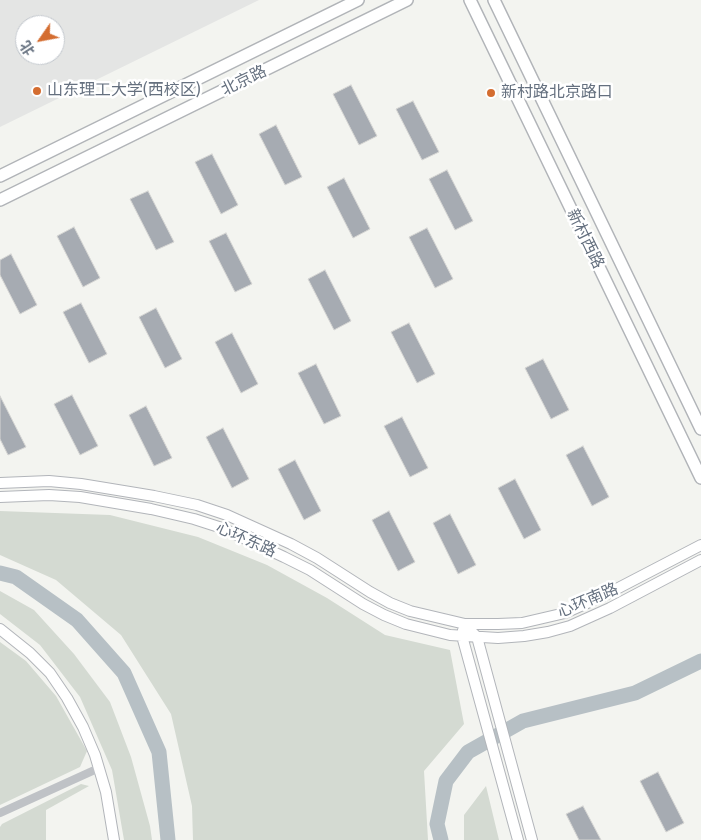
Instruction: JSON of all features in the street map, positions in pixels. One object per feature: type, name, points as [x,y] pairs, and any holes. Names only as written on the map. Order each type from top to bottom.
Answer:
[{"type":"main road","name":"北京路","points":[[0,176],[358,0]]},
{"type":"main road","name":"北京路","points":[[0,200],[407,0]]},
{"type":"main road","name":"新村西路","points":[[470,0],[701,478]]},
{"type":"main road","name":"新村西路","points":[[494,0],[701,429]]},
{"type":"main road","name":"心环东路","points":[[0,483],[49,481],[81,484],[154,496],[204,508],[227,515],[291,544],[362,587],[410,611],[465,624]]},
{"type":"main road","name":"心环东路","points":[[0,496],[49,495],[80,497],[194,518],[222,528],[284,556],[384,615],[427,630],[450,635],[477,637]]},
{"type":"main road","name":"心环南路","points":[[465,624],[522,623],[565,613],[604,596],[701,544]]},
{"type":"main road","name":"心环南路","points":[[477,637],[524,636],[570,626],[610,608],[701,560]]},
{"type":"main road","points":[[465,624],[462,636],[518,840]]},
{"type":"main road","points":[[465,624],[477,637],[532,840]]},
{"type":"main road","points":[[0,629],[30,653],[50,673],[83,727],[100,768],[114,840]]},
{"type":"street","points":[[0,813],[100,768]]},
{"type":"shaded area","name":"山东理工大学(西校区)","points":[[0,0],[259,0],[0,127]]},
{"type":"shaded area","points":[[0,511],[110,515],[198,537],[267,565],[327,598],[385,635],[450,650],[464,724],[424,771],[428,840],[193,840],[192,806],[171,714],[121,635],[56,580],[0,555]]},
{"type":"shaded area","points":[[0,591],[34,610],[74,654],[110,702],[131,757],[152,840],[124,840],[112,770],[80,697],[40,645],[0,614]]},
{"type":"shaded area","points":[[0,642],[26,661],[56,696],[87,751],[80,767],[0,805]]},
{"type":"shaded area","points":[[81,784],[89,786],[46,810],[46,840],[0,840],[0,827],[2,824]]},
{"type":"shaded area","points":[[486,786],[499,840],[464,840],[464,815]]},
{"type":"building","points":[[351,85],[377,136],[359,145],[333,94]]},
{"type":"building","points":[[413,101],[439,152],[422,160],[396,109]]},
{"type":"building","points":[[276,125],[302,177],[285,185],[259,134]]},
{"type":"building","points":[[212,154],[238,205],[221,214],[195,162]]},
{"type":"building","points":[[447,170],[473,221],[455,230],[429,179]]},
{"type":"building","points":[[344,178],[370,229],[353,238],[327,187]]},
{"type":"building","points":[[148,191],[174,242],[156,250],[130,199]]},
{"type":"building","points":[[74,227],[100,278],[83,287],[57,236]]},
{"type":"building","points":[[427,228],[453,279],[435,288],[409,237]]},
{"type":"building","points":[[226,233],[252,284],[235,292],[209,241]]},
{"type":"building","points":[[11,254],[37,305],[20,314],[0,275],[0,260]]},
{"type":"building","points":[[325,270],[351,321],[334,330],[308,279]]},
{"type":"building","points":[[81,303],[107,354],[89,363],[63,312]]},
{"type":"building","points":[[156,308],[182,359],[165,368],[139,317]]},
{"type":"building","points":[[409,323],[435,374],[417,383],[391,332]]},
{"type":"building","points":[[232,333],[258,384],[241,393],[215,342]]},
{"type":"building","points":[[543,359],[569,410],[551,419],[525,368]]},
{"type":"building","points":[[316,364],[341,416],[324,424],[298,373]]},
{"type":"building","points":[[72,395],[98,446],[80,455],[54,404]]},
{"type":"building","points":[[0,396],[26,447],[8,455],[0,439]]},
{"type":"building","points":[[146,406],[172,458],[154,466],[129,415]]},
{"type":"building","points":[[402,417],[428,468],[410,477],[384,426]]},
{"type":"building","points":[[223,428],[249,479],[232,488],[206,437]]},
{"type":"building","points":[[583,446],[609,497],[592,506],[566,455]]},
{"type":"building","points":[[295,460],[321,511],[304,520],[278,469]]},
{"type":"building","points":[[515,479],[541,530],[524,539],[498,488]]},
{"type":"building","points":[[389,511],[415,562],[398,571],[372,520]]},
{"type":"building","points":[[450,514],[476,565],[458,574],[433,523]]},
{"type":"building","points":[[658,772],[684,823],[666,832],[640,781]]},
{"type":"building","points":[[583,806],[601,840],[579,840],[566,814]]},
{"type":"waterway","points":[[0,573],[16,577],[77,620],[124,673],[159,752],[168,840]]},
{"type":"waterway","points":[[441,840],[437,824],[446,781],[468,752],[523,721],[635,693],[701,661]]},
{"type":"place","name":"山东理工大学(西校区)","points":[[37,91]]},
{"type":"place","name":"新村路北京路口","points":[[491,93]]}]
